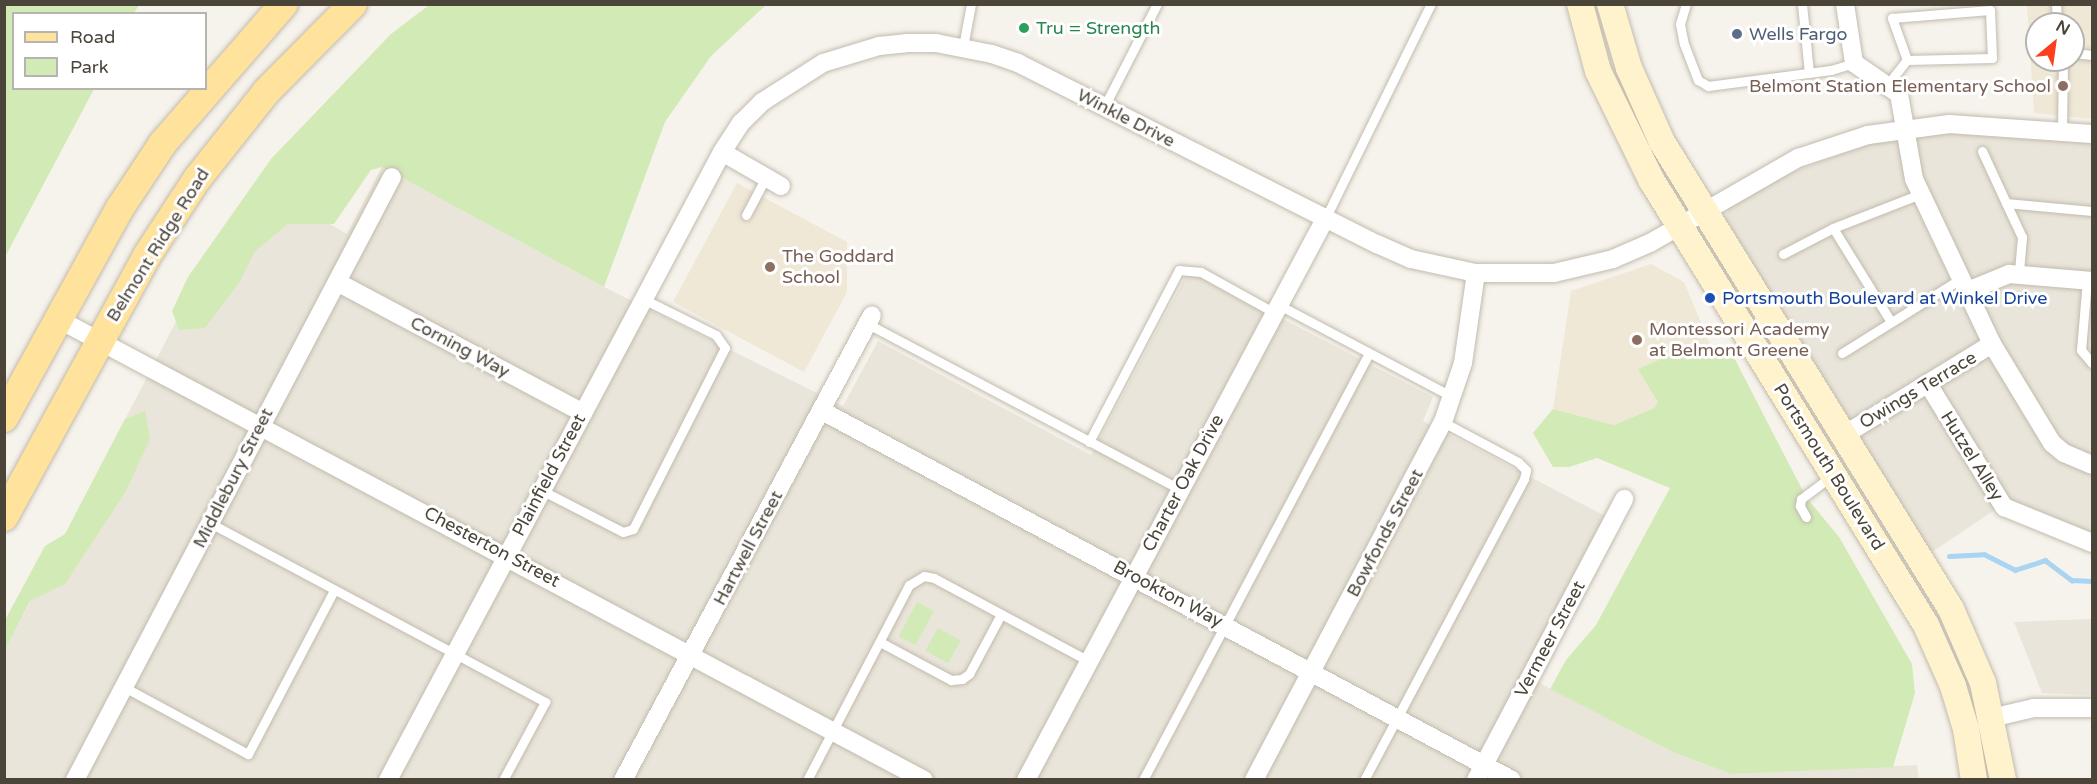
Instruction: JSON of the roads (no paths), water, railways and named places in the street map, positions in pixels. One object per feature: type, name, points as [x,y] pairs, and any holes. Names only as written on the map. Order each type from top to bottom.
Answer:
[{"type":"main road","points":[[4,418],[120,208],[163,143],[284,4]]},
{"type":"main road","name":"Belmont Ridge Road","points":[[4,517],[148,254],[197,178],[267,91],[353,4]]},
{"type":"street","name":"Portsmouth Boulevard","points":[[1580,4],[1598,71],[1623,129],[1942,657],[1966,729],[1974,780]]},
{"type":"street","name":"Portsmouth Boulevard","points":[[1610,4],[1642,102],[1703,211],[1845,435],[1951,609],[1983,683],[2003,780]]},
{"type":"street","points":[[1845,4],[1854,63],[1888,84],[1899,94],[1920,194],[1962,286],[1992,344],[2052,443],[2064,453],[2092,465]]},
{"type":"street","name":"Winkle Drive","points":[[643,299],[722,152],[741,123],[762,102],[823,63],[868,49],[906,43],[963,47],[1018,63],[1325,219],[1411,259],[1476,273],[1581,269],[1650,243],[1798,158],[1833,145],[1906,128],[1993,125],[2092,134]]},
{"type":"street","points":[[722,152],[774,182]]},
{"type":"street","name":"Middlebury Street","points":[[75,780],[392,177]]},
{"type":"street","name":"Charter Oak Drive","points":[[1026,780],[1133,575],[1325,219]]},
{"type":"street","name":"Bowfonds Street","points":[[1254,780],[1443,423],[1463,363],[1476,273]]},
{"type":"street","points":[[1962,286],[1998,276],[2019,274],[2090,280]]},
{"type":"street","name":"Corning Way","points":[[337,282],[583,412]]},
{"type":"street","name":"Plainfield Street","points":[[388,780],[643,299]]},
{"type":"street","name":"Chesterton Street","points":[[58,319],[691,653],[924,780]]},
{"type":"street","name":"Hartwell Street","points":[[623,780],[870,319]]},
{"type":"street","name":"Owings Terrace","points":[[1845,435],[1992,344]]},
{"type":"street","name":"Hutzel Alley","points":[[1928,384],[2004,507],[2092,543]]},
{"type":"street","name":"Brookton Way","points":[[822,411],[1133,575],[1396,718],[1480,772],[1512,780]]},
{"type":"street","name":"Vermeer Street","points":[[1480,772],[1624,500]]},
{"type":"street","points":[[1991,718],[2034,708],[2092,708]]},
{"type":"lane","points":[[963,47],[971,4]]},
{"type":"lane","points":[[1104,107],[1157,4]]},
{"type":"lane","points":[[1325,219],[1431,4]]},
{"type":"lane","points":[[1686,4],[1680,24],[1684,44],[1698,80],[1708,86],[1809,73],[1854,63]]},
{"type":"lane","points":[[1802,4],[1809,73]]},
{"type":"lane","points":[[1990,10],[1992,58],[1907,60],[1892,18],[1990,10]]},
{"type":"lane","points":[[1888,84],[1907,60]]},
{"type":"lane","points":[[2062,131],[2063,72]]},
{"type":"lane","points":[[1982,151],[2022,237],[2019,274]]},
{"type":"lane","points":[[746,215],[774,182]]},
{"type":"lane","points":[[1783,254],[1833,228],[1920,194]]},
{"type":"lane","points":[[2006,203],[2092,211]]},
{"type":"lane","points":[[1833,228],[1891,322]]},
{"type":"lane","points":[[1089,442],[1179,270],[1202,272],[1369,353],[1453,397]]},
{"type":"lane","points":[[2090,280],[2081,350],[2091,364]]},
{"type":"lane","points":[[1842,353],[1891,322],[1962,286]]},
{"type":"lane","points":[[541,490],[623,532],[633,529],[639,519],[725,348],[716,335],[643,299]]},
{"type":"lane","points":[[870,319],[1089,442],[1179,489]]},
{"type":"lane","points":[[1143,780],[1369,353]]},
{"type":"lane","points":[[1364,780],[1524,479],[1526,470],[1518,462],[1443,423]]},
{"type":"lane","points":[[1806,517],[1800,506],[1801,499],[1834,475]]},
{"type":"lane","points":[[210,523],[545,702],[503,780]]},
{"type":"lane","points":[[807,780],[909,585],[924,576],[934,578],[1089,661]]},
{"type":"lane","points":[[124,687],[248,754],[334,591]]},
{"type":"lane","points":[[880,642],[951,680],[962,679],[969,674],[1001,614]]},
{"type":"waterway","points":[[1949,556],[1984,554],[2015,570],[2045,560],[2072,580],[2092,581]]},
{"type":"place","name":"Tru = Strength","points":[[1024,28]]},
{"type":"place","name":"Wells Fargo","points":[[1737,34]]},
{"type":"place","name":"Belmont Station Elementary School","points":[[2063,86]]},
{"type":"place","name":"The Goddard School","points":[[770,267]]},
{"type":"place","name":"Portsmouth Boulevard at Winkel Drive","points":[[1710,298]]},
{"type":"place","name":"Montessori Academy at Belmont Greene","points":[[1637,340]]}]
